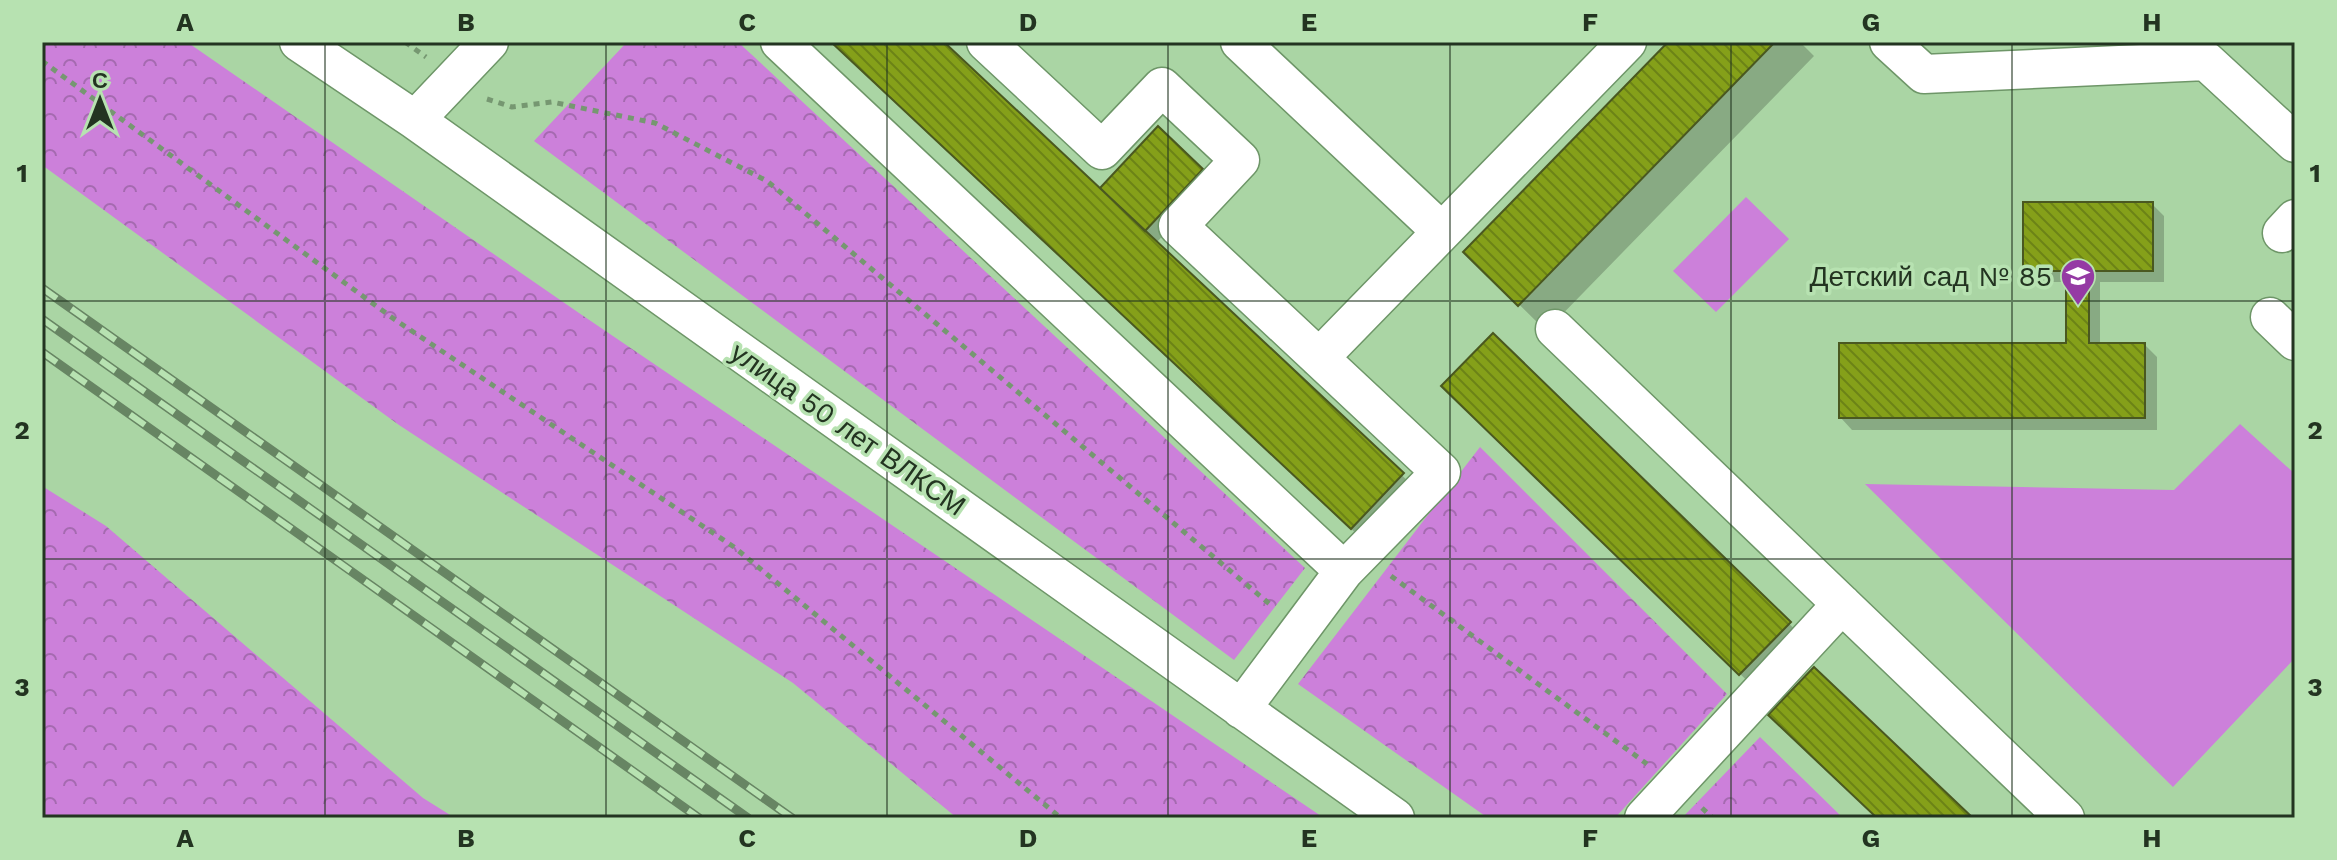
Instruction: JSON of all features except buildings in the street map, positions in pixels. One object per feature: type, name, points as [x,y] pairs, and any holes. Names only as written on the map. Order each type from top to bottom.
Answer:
[{"type":"street","name":"улица 50 лет ВЛКСМ","points":[[299,42],[415,120],[1395,818]]},
{"type":"street","points":[[415,120],[489,42]]},
{"type":"street","points":[[780,42],[1353,563]]},
{"type":"street","points":[[986,42],[1102,150],[1162,87],[1240,160],[1178,226],[1441,472],[1353,563],[1241,709]]},
{"type":"street","points":[[1240,42],[1441,231]]},
{"type":"street","points":[[1319,358],[1627,42]]},
{"type":"street","points":[[1889,42],[1924,74],[2206,61],[2295,143]]},
{"type":"street","points":[[1555,329],[2065,818]]},
{"type":"street","points":[[1644,818],[1842,604]]},
{"type":"path","points":[[405,42],[493,102],[512,107],[552,102],[655,123],[767,181],[1300,630]]},
{"type":"path","points":[[42,61],[394,319],[734,547],[1061,818]]},
{"type":"path","points":[[1353,563],[1675,784],[1713,818]]},
{"type":"green space","points":[[42,42],[187,42],[579,313],[1324,818],[957,818],[793,683],[399,425],[42,165]]},
{"type":"green space","points":[[627,42],[738,42],[1305,568],[1234,660],[534,141]]},
{"type":"green space","points":[[1746,197],[1789,239],[1716,312],[1673,271]]},
{"type":"green space","points":[[2240,424],[2295,474],[2295,658],[2173,787],[1865,484],[2174,490]]},
{"type":"green space","points":[[1480,447],[1727,694],[1615,818],[1488,818],[1298,684]]},
{"type":"green space","points":[[42,486],[106,526],[423,798],[455,818],[42,818]]},
{"type":"green space","points":[[1760,737],[1843,818],[1682,818]]},
{"type":"railway","points":[[42,288],[792,818]]},
{"type":"railway","points":[[42,319],[748,818]]},
{"type":"railway","points":[[42,352],[699,818]]},
{"type":"place","name":"Детский сад № 85","points":[[2078,307]]}]
